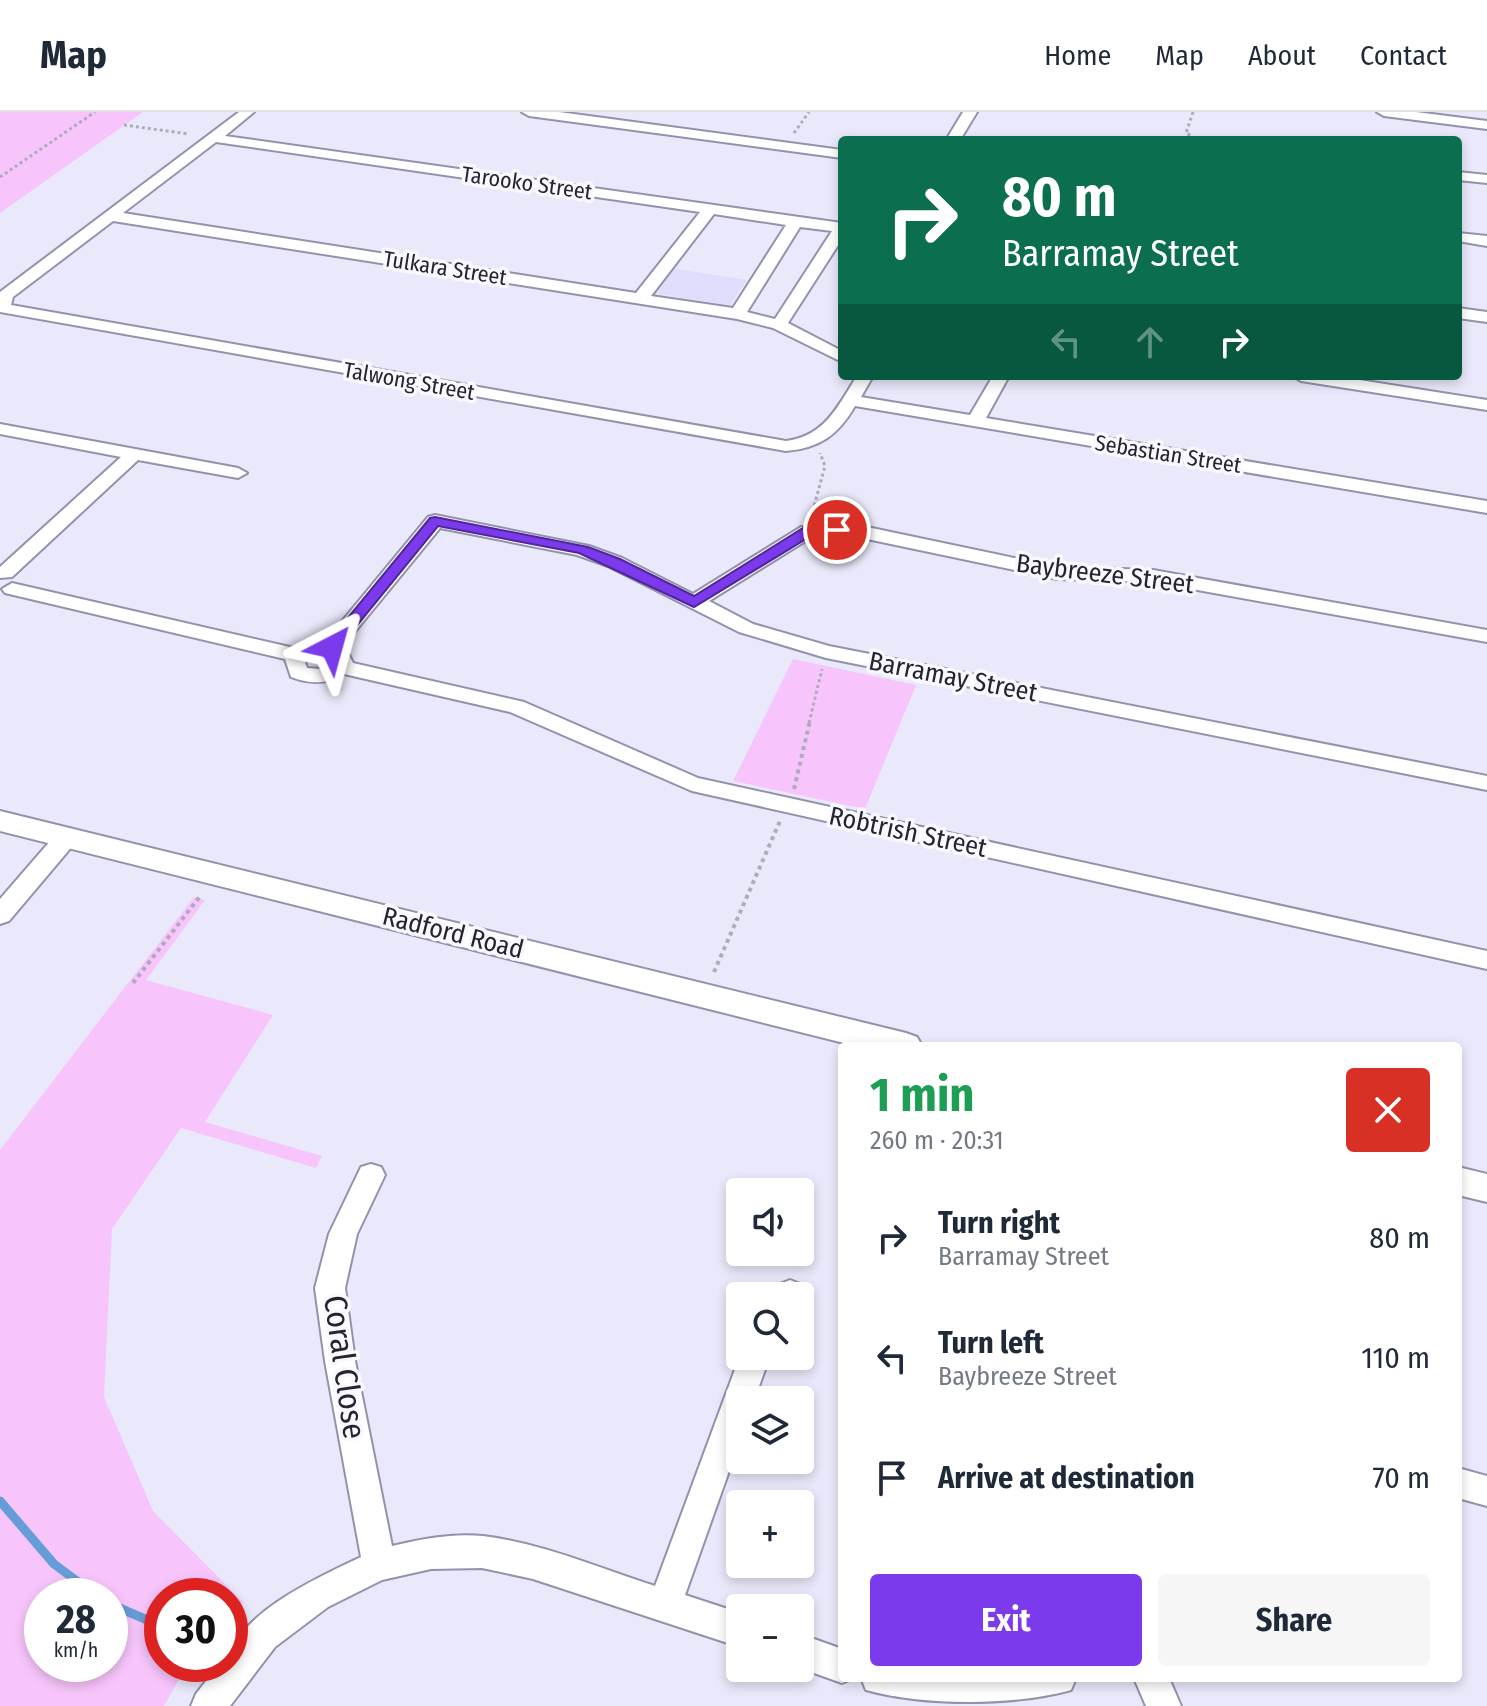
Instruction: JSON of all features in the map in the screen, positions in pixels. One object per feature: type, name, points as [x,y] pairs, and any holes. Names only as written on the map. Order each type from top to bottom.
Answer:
[{"type":"street","points":[[111,216],[247,112]]},
{"type":"street","points":[[529,112],[838,153]]},
{"type":"street","points":[[955,136],[970,112]]},
{"type":"street","points":[[1384,112],[1487,125]]},
{"type":"street","name":"Tarooko Street","points":[[213,138],[838,226]]},
{"type":"street","points":[[1462,176],[1487,179]]},
{"type":"street","points":[[641,298],[710,209]]},
{"type":"street","name":"Talwong Street","points":[[111,216],[6,295],[2,308],[786,446],[822,439]]},
{"type":"street","name":"Tulkara Street","points":[[111,216],[738,314],[779,325],[838,355]]},
{"type":"street","points":[[738,314],[796,221]]},
{"type":"street","points":[[1462,238],[1487,241]]},
{"type":"street","points":[[779,325],[835,248]]},
{"type":"street","points":[[1462,314],[1487,317]]},
{"type":"street","points":[[822,439],[862,380]]},
{"type":"street","points":[[975,422],[999,380]]},
{"type":"street","points":[[1327,380],[1487,405]]},
{"type":"street","name":"Sebastian Street","points":[[850,400],[1487,507]]},
{"type":"street","points":[[0,429],[238,473]]},
{"type":"street","points":[[4,582],[134,454]]},
{"type":"street","name":"Barramay Street","points":[[336,657],[435,521],[582,550],[615,562],[746,628],[826,652],[1487,783]]},
{"type":"street","points":[[694,602],[808,531]]},
{"type":"street","name":"Baybreeze Street","points":[[808,531],[867,533],[1057,573],[1153,576],[1487,636]]},
{"type":"street","points":[[4,582],[190,633],[297,655],[313,647],[336,657],[325,675],[305,675],[294,667],[297,655]]},
{"type":"street","name":"Robtrish Street","points":[[336,657],[516,707],[692,784],[1487,960]]},
{"type":"street","name":"Radford Road","points":[[0,821],[890,1042]]},
{"type":"street","points":[[0,915],[66,838]]},
{"type":"street","name":"Coral Close","points":[[371,1175],[343,1234],[330,1288],[340,1361],[379,1565]]},
{"type":"street","points":[[1462,1182],[1487,1188]]},
{"type":"street","points":[[665,1604],[750,1370]]},
{"type":"street","points":[[1462,1484],[1487,1491]]},
{"type":"street","points":[[208,1706],[263,1635],[316,1595],[379,1565],[431,1553],[482,1552],[533,1563],[726,1625]]},
{"type":"street","points":[[814,1656],[838,1665]]},
{"type":"street","points":[[893,1682],[928,1691],[984,1692],[1038,1682]]},
{"type":"street","points":[[1153,1682],[1164,1706]]},
{"type":"path","points":[[0,177],[95,112]]},
{"type":"path","points":[[784,146],[809,112]]},
{"type":"path","points":[[1192,136],[1186,133],[1193,112]]},
{"type":"path","points":[[124,125],[213,138]]},
{"type":"path","points":[[808,531],[825,466],[822,439]]},
{"type":"path","points":[[790,798],[826,652]]},
{"type":"path","points":[[714,972],[783,815]]},
{"type":"path","points":[[133,983],[201,895]]},
{"type":"shaded area","points":[[0,112],[143,112],[0,213]]},
{"type":"shaded area","points":[[670,268],[747,280],[730,305],[651,293]]},
{"type":"shaded area","points":[[793,659],[916,685],[865,809],[733,781]]},
{"type":"shaded area","points":[[194,897],[205,900],[146,980],[273,1015],[205,1122],[322,1156],[316,1168],[181,1128],[112,1229],[104,1397],[153,1511],[219,1578],[144,1578],[144,1682],[178,1682],[164,1706],[0,1706],[0,1150]]},
{"type":"waterway","points":[[0,1501],[54,1564],[73,1578]]},
{"type":"waterway","points":[[128,1612],[144,1619]]},
{"type":"route","points":[[332,647],[435,521],[582,550],[615,562],[694,602],[808,531],[837,530]]}]
